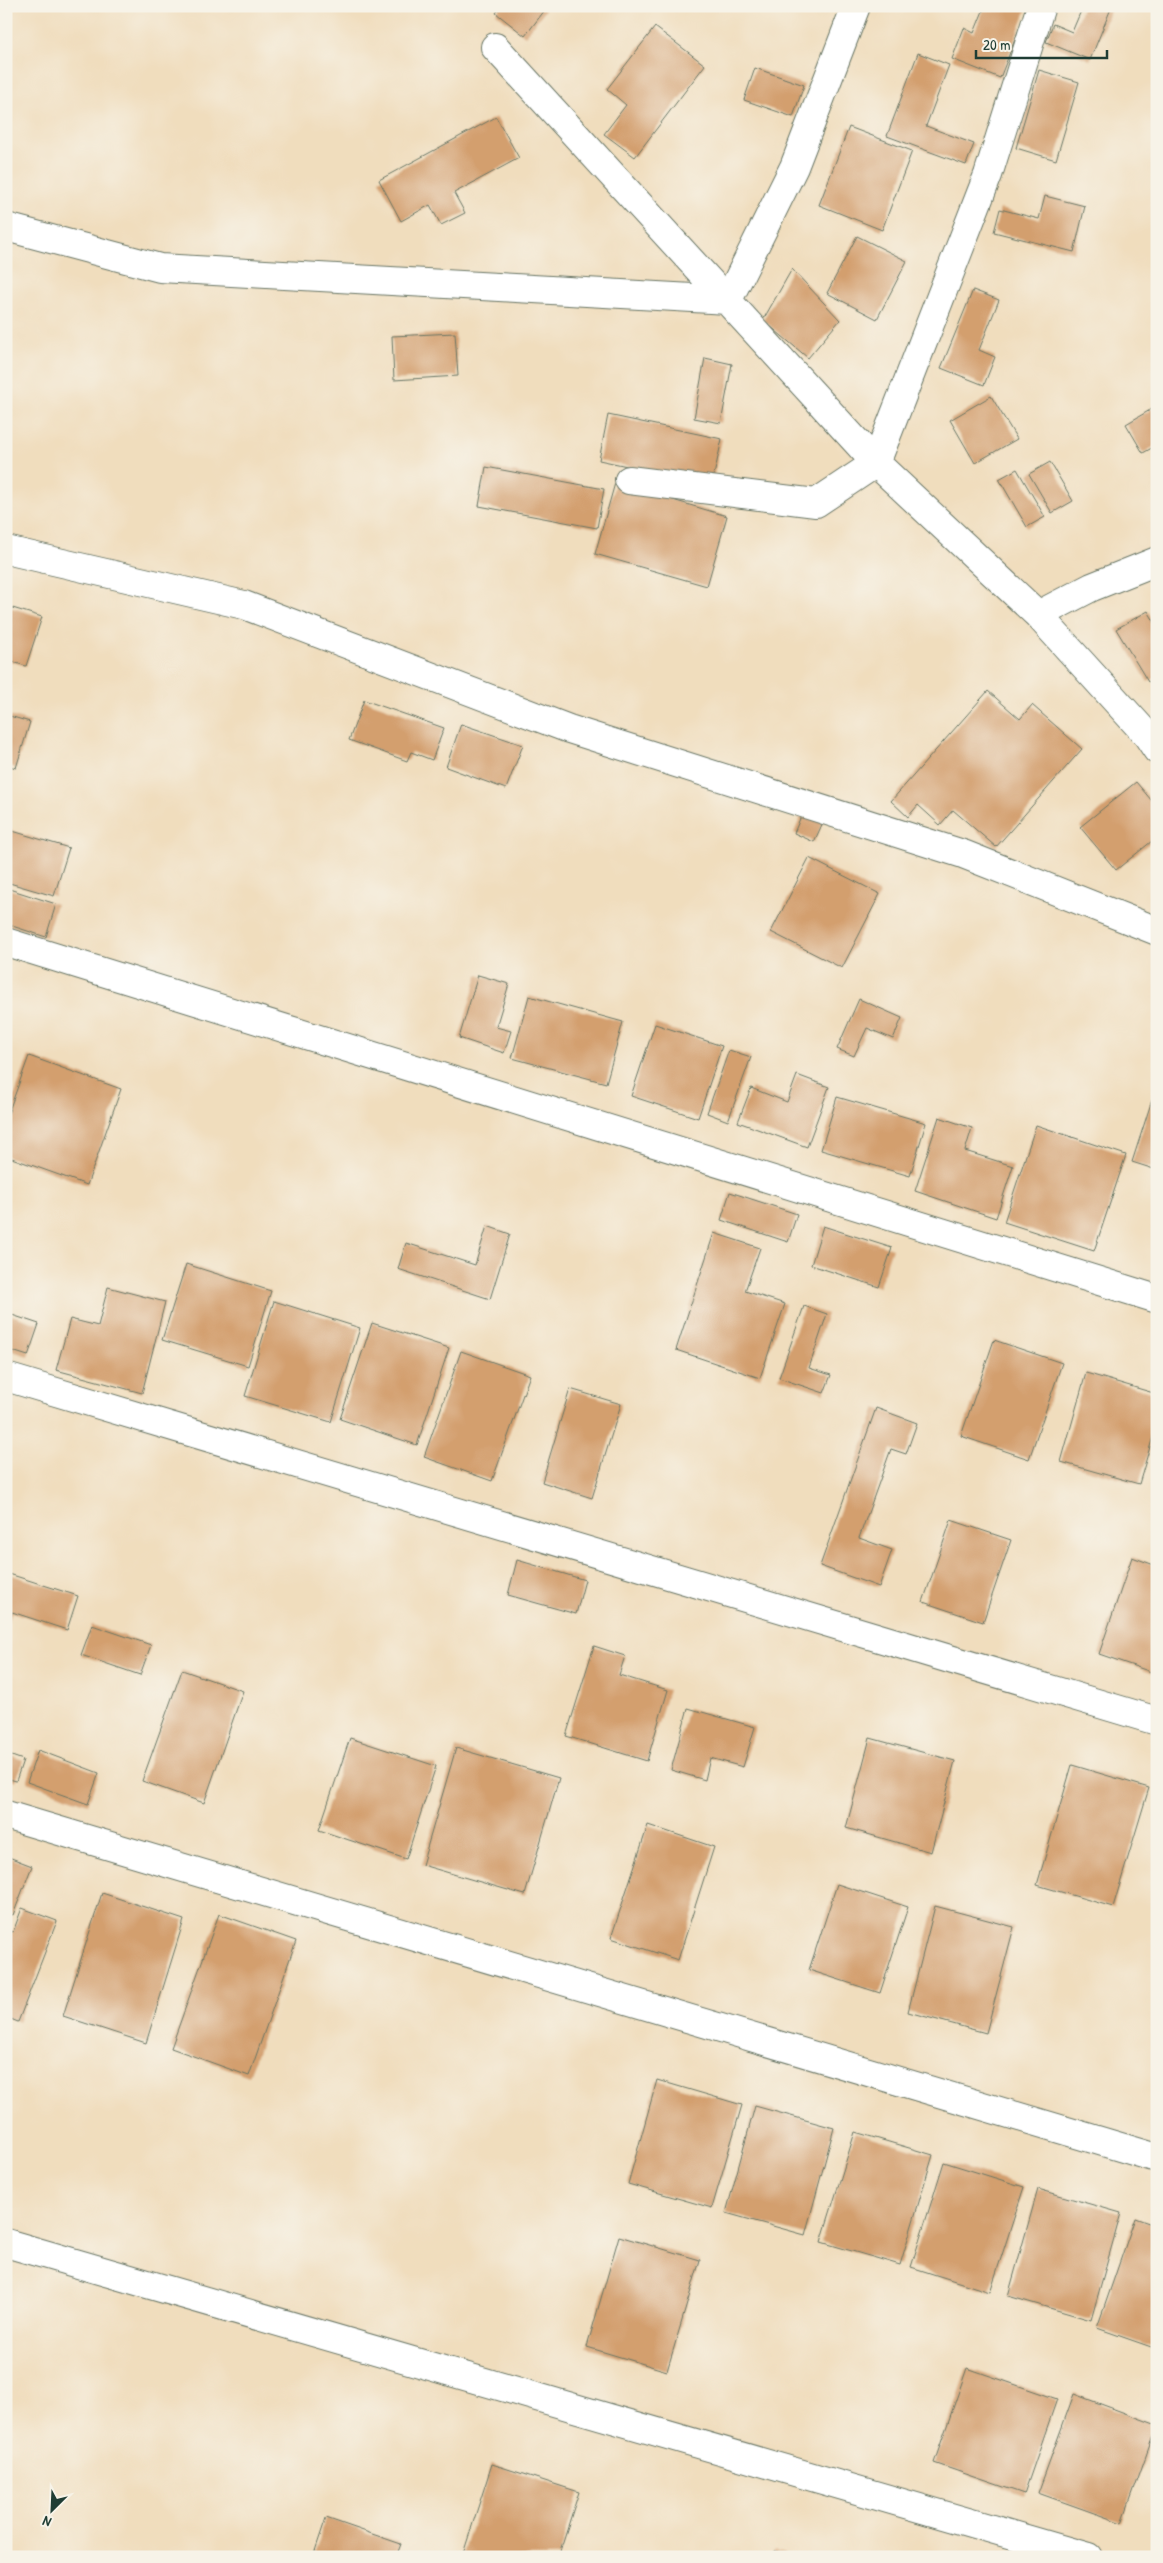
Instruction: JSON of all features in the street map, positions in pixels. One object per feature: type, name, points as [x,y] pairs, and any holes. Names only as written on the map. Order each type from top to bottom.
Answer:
[{"type":"street","points":[[728,300],[794,167],[856,6]]},
{"type":"street","points":[[629,480],[816,503],[876,463],[988,175],[1041,6]]},
{"type":"street","points":[[495,47],[876,463],[1038,615],[1146,735],[1157,750]]},
{"type":"street","points":[[6,227],[160,268],[728,300]]},
{"type":"street","points":[[6,550],[244,605],[569,729],[963,854],[1157,931]]},
{"type":"street","points":[[1038,615],[1092,587],[1157,561]]},
{"type":"street","points":[[6,942],[1157,1299]]},
{"type":"street","points":[[6,1377],[1157,1721]]},
{"type":"street","points":[[6,1815],[1157,2158]]},
{"type":"street","points":[[6,2243],[1088,2557]]},
{"type":"building","points":[[501,6],[540,6],[545,10],[525,36],[496,13]]},
{"type":"building","points":[[985,6],[1028,6],[1000,78],[952,59],[964,28],[974,33]]},
{"type":"building","points":[[1083,6],[1112,6],[1090,60],[1046,42],[1053,24],[1072,32]]},
{"type":"building","points":[[655,27],[705,65],[635,157],[604,134],[626,105],[607,89]]},
{"type":"building","points":[[918,53],[949,65],[926,126],[974,144],[966,165],[887,136]]},
{"type":"building","points":[[755,68],[804,85],[793,117],[744,100]]},
{"type":"building","points":[[1039,70],[1079,82],[1056,160],[1016,148]]},
{"type":"building","points":[[496,117],[519,158],[454,193],[465,213],[441,225],[430,205],[401,221],[379,180]]},
{"type":"building","points":[[849,127],[912,151],[882,230],[819,205]]},
{"type":"building","points":[[1045,196],[1085,206],[1074,252],[994,232],[1000,209],[1039,219]]},
{"type":"building","points":[[857,236],[907,261],[877,319],[827,293]]},
{"type":"building","points":[[792,269],[840,320],[808,358],[763,320]]},
{"type":"building","points":[[973,290],[999,300],[979,350],[995,357],[984,385],[941,368]]},
{"type":"building","points":[[455,333],[458,376],[394,380],[392,336]]},
{"type":"building","points":[[705,358],[732,364],[721,423],[694,418]]},
{"type":"building","points":[[991,396],[1017,439],[975,463],[950,420]]},
{"type":"building","points":[[1157,406],[1157,445],[1143,453],[1126,424]]},
{"type":"building","points":[[608,415],[722,439],[712,484],[599,460]]},
{"type":"building","points":[[1050,462],[1073,501],[1052,513],[1029,474]]},
{"type":"building","points":[[486,467],[604,489],[597,528],[479,506]]},
{"type":"building","points":[[1017,469],[1045,517],[1027,527],[999,479]]},
{"type":"building","points":[[615,483],[727,516],[707,586],[595,554]]},
{"type":"building","points":[[6,606],[42,617],[26,666],[6,660]]},
{"type":"building","points":[[1148,611],[1157,626],[1157,677],[1148,682],[1116,629]]},
{"type":"building","points":[[988,691],[1020,719],[1032,705],[1082,749],[996,847],[953,810],[940,825],[918,805],[908,817],[891,801]]},
{"type":"building","points":[[364,700],[444,728],[432,760],[411,752],[407,761],[349,740]]},
{"type":"building","points":[[6,715],[30,722],[16,768],[6,765]]},
{"type":"building","points":[[461,724],[523,745],[506,789],[446,767]]},
{"type":"building","points":[[1136,782],[1157,807],[1157,837],[1116,870],[1080,827]]},
{"type":"building","points":[[804,809],[825,818],[814,842],[794,833]]},
{"type":"building","points":[[6,829],[69,848],[54,896],[6,882]]},
{"type":"building","points":[[809,858],[880,894],[842,968],[771,932]]},
{"type":"building","points":[[6,888],[56,904],[46,937],[6,924]]},
{"type":"building","points":[[478,975],[509,984],[496,1027],[511,1031],[504,1053],[459,1038]]},
{"type":"building","points":[[529,996],[623,1022],[606,1083],[512,1058]]},
{"type":"building","points":[[859,999],[902,1018],[893,1039],[867,1028],[854,1056],[837,1049]]},
{"type":"building","points":[[655,1024],[722,1046],[698,1118],[631,1096]]},
{"type":"building","points":[[729,1050],[751,1057],[728,1121],[707,1113]]},
{"type":"building","points":[[29,1056],[121,1089],[87,1185],[6,1156],[6,1119]]},
{"type":"building","points":[[797,1075],[829,1087],[807,1147],[738,1122],[751,1088],[787,1102]]},
{"type":"building","points":[[837,1097],[926,1123],[910,1176],[821,1150]]},
{"type":"building","points":[[1152,1100],[1157,1102],[1157,1170],[1132,1162]]},
{"type":"building","points":[[939,1117],[972,1128],[965,1151],[1013,1166],[996,1218],[915,1191]]},
{"type":"building","points":[[1036,1125],[1126,1155],[1094,1251],[1004,1222]]},
{"type":"building","points":[[730,1192],[797,1214],[788,1242],[721,1220]]},
{"type":"building","points":[[487,1226],[510,1234],[490,1299],[398,1269],[406,1243],[475,1265]]},
{"type":"building","points":[[823,1226],[892,1248],[879,1287],[811,1265]]},
{"type":"building","points":[[714,1233],[760,1248],[745,1291],[785,1304],[760,1378],[676,1350]]},
{"type":"building","points":[[186,1264],[271,1291],[248,1366],[162,1340]]},
{"type":"building","points":[[108,1287],[165,1302],[142,1393],[56,1370],[70,1319],[98,1326]]},
{"type":"building","points":[[274,1301],[360,1328],[331,1422],[245,1396]]},
{"type":"building","points":[[804,1306],[827,1314],[809,1368],[831,1375],[824,1393],[779,1378]]},
{"type":"building","points":[[6,1313],[39,1324],[28,1356],[6,1349]]},
{"type":"building","points":[[372,1323],[449,1348],[417,1445],[340,1419]]},
{"type":"building","points":[[994,1340],[1062,1363],[1029,1459],[961,1436]]},
{"type":"building","points":[[461,1351],[530,1375],[492,1481],[424,1457]]},
{"type":"building","points":[[1086,1373],[1157,1394],[1157,1423],[1139,1484],[1061,1462]]},
{"type":"building","points":[[570,1389],[621,1404],[592,1498],[542,1482]]},
{"type":"building","points":[[876,1408],[917,1423],[906,1454],[891,1449],[859,1538],[892,1550],[879,1587],[820,1566]]},
{"type":"building","points":[[951,1520],[1011,1540],[983,1622],[923,1602]]},
{"type":"building","points":[[1132,1557],[1157,1566],[1157,1674],[1099,1654]]},
{"type":"building","points":[[517,1560],[585,1580],[576,1614],[508,1595]]},
{"type":"building","points":[[6,1573],[78,1596],[67,1630],[12,1612],[6,1627]]},
{"type":"building","points":[[92,1625],[151,1645],[140,1675],[81,1655]]},
{"type":"building","points":[[594,1646],[625,1656],[619,1675],[668,1690],[647,1761],[566,1736]]},
{"type":"building","points":[[182,1670],[243,1691],[204,1803],[142,1781]]},
{"type":"building","points":[[6,1708],[13,1710],[6,1726]]},
{"type":"building","points":[[688,1708],[755,1727],[743,1767],[710,1758],[705,1780],[671,1770]]},
{"type":"building","points":[[350,1738],[436,1766],[406,1859],[319,1830]]},
{"type":"building","points":[[870,1738],[955,1761],[931,1852],[846,1828]]},
{"type":"building","points":[[456,1748],[559,1778],[525,1895],[422,1865]]},
{"type":"building","points":[[38,1750],[99,1773],[88,1804],[27,1782]]},
{"type":"building","points":[[6,1754],[23,1760],[16,1781],[6,1778]]},
{"type":"building","points":[[1072,1765],[1149,1788],[1113,1907],[1037,1885]]},
{"type":"building","points":[[648,1825],[714,1847],[678,1960],[611,1938]]},
{"type":"building","points":[[6,1856],[32,1866],[13,1915],[6,1913]]},
{"type":"building","points":[[837,1884],[908,1907],[880,1993],[809,1970]]},
{"type":"building","points":[[102,1893],[184,1920],[146,2043],[63,2016]]},
{"type":"building","points":[[935,1906],[1014,1927],[986,2033],[908,2012]]},
{"type":"building","points":[[22,1908],[57,1921],[18,2022],[6,2017],[6,1930],[13,1932]]},
{"type":"building","points":[[219,1914],[296,1941],[249,2076],[171,2048]]},
{"type":"building","points":[[657,2080],[742,2105],[712,2208],[628,2184]]},
{"type":"building","points":[[755,2106],[834,2128],[805,2235],[726,2213]]},
{"type":"building","points":[[855,2132],[933,2155],[900,2265],[821,2242]]},
{"type":"building","points":[[944,2162],[1024,2187],[990,2292],[911,2267]]},
{"type":"building","points":[[1038,2189],[1121,2213],[1091,2320],[1008,2296]]},
{"type":"building","points":[[1135,2218],[1157,2226],[1157,2349],[1097,2328]]},
{"type":"building","points":[[619,2236],[700,2260],[667,2371],[587,2347]]},
{"type":"building","points":[[967,2368],[1057,2399],[1024,2494],[934,2463]]},
{"type":"building","points":[[1074,2394],[1157,2425],[1122,2523],[1038,2493]]},
{"type":"building","points":[[492,2464],[579,2492],[558,2557],[462,2557]]},
{"type":"building","points":[[326,2518],[401,2544],[396,2557],[313,2557]]},
{"type":"building","points":[[774,2551],[791,2556],[791,2557],[772,2557]]}]
